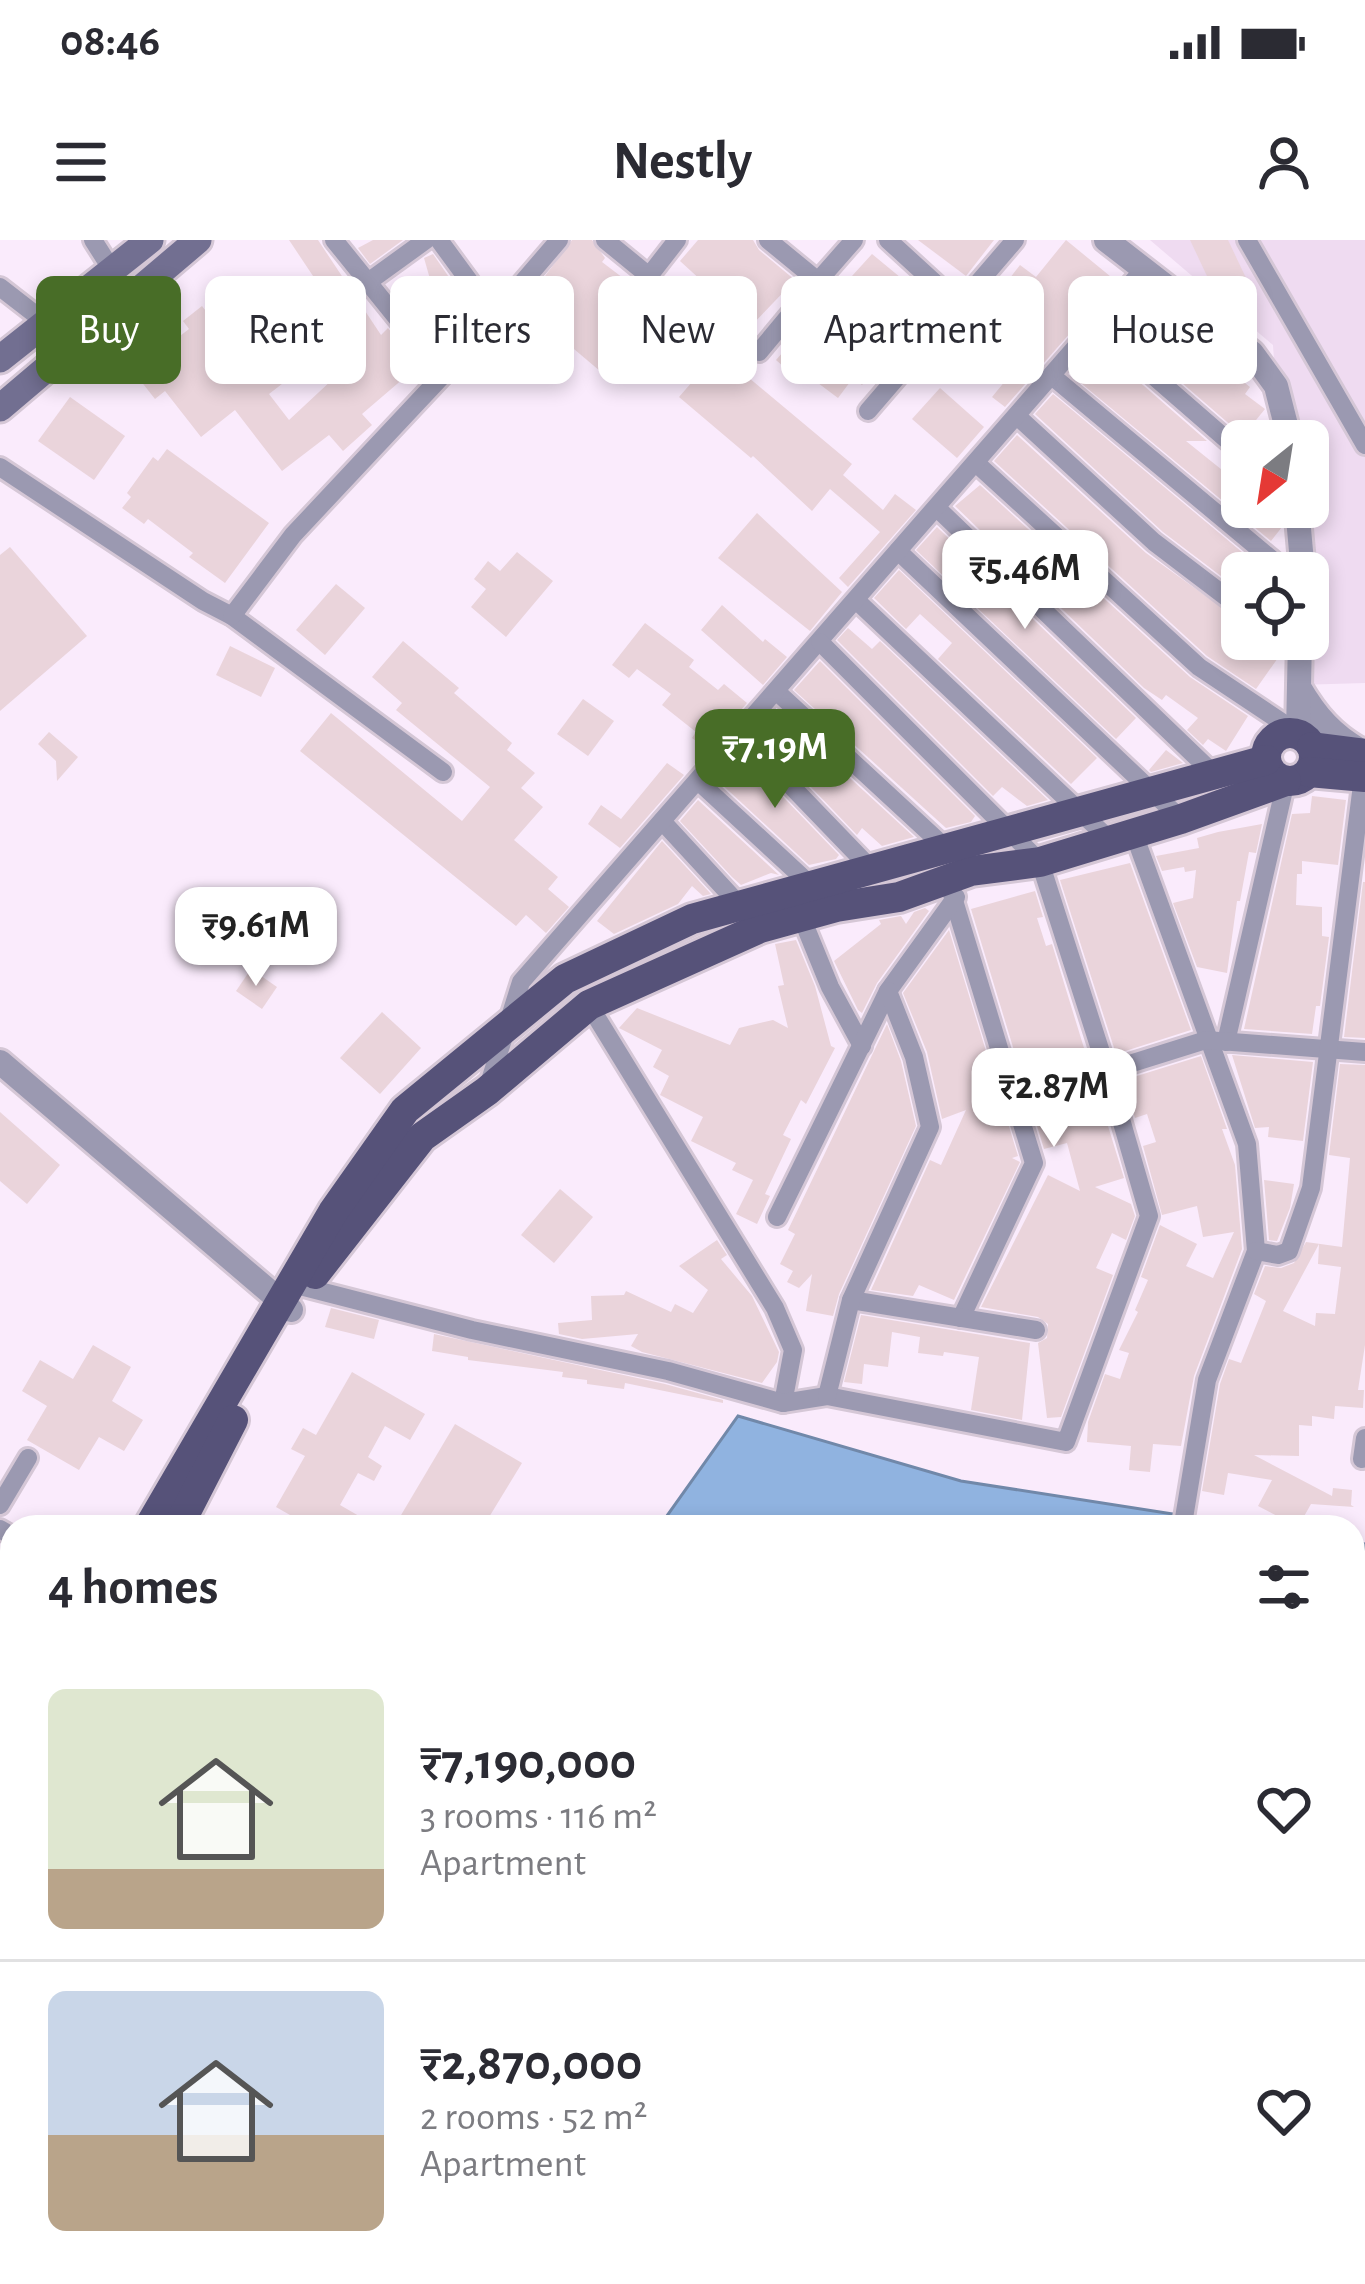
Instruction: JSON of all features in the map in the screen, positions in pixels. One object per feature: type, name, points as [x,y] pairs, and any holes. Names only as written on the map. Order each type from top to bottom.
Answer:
[{"type":"main road","points":[[104,276],[150,240]]},
{"type":"main road","points":[[0,407],[198,240]]},
{"type":"main road","points":[[0,359],[36,329]]},
{"type":"main road","points":[[157,1515],[292,1300],[422,1137],[589,1005],[750,917],[824,897],[899,898],[956,874],[1011,833],[1153,793],[1226,785],[1294,759],[1364,766]]},
{"type":"main road","points":[[184,1515],[333,1212],[405,1110],[565,979],[692,919],[801,916],[824,897],[873,870],[956,874],[1040,862],[1180,819],[1226,785]]},
{"type":"street","points":[[93,240],[112,270]]},
{"type":"street","points":[[334,240],[390,309]]},
{"type":"street","points":[[368,282],[426,240]]},
{"type":"street","points":[[439,240],[465,276]]},
{"type":"street","points":[[528,276],[559,240]]},
{"type":"street","points":[[604,240],[649,276],[677,240]]},
{"type":"street","points":[[768,240],[812,276]]},
{"type":"street","points":[[822,276],[854,240]]},
{"type":"street","points":[[888,240],[927,276]]},
{"type":"street","points":[[984,276],[1015,240]]},
{"type":"street","points":[[1106,240],[1252,352],[1276,386],[1285,420]]},
{"type":"street","points":[[1247,240],[1365,445]]},
{"type":"street","points":[[1138,276],[1144,269]]},
{"type":"street","points":[[0,287],[36,315]]},
{"type":"street","points":[[758,352],[781,325]]},
{"type":"street","points":[[487,1090],[521,982],[1068,358]]},
{"type":"street","points":[[1052,376],[1263,552]]},
{"type":"street","points":[[232,616],[293,535],[435,384]]},
{"type":"street","points":[[868,411],[891,384]]},
{"type":"street","points":[[1163,384],[1221,435]]},
{"type":"street","points":[[1017,416],[1154,542],[1221,593]]},
{"type":"street","points":[[976,464],[1294,759]]},
{"type":"street","points":[[0,467],[232,616],[443,772]]},
{"type":"street","points":[[938,509],[1226,785]]},
{"type":"street","points":[[898,551],[1180,819]]},
{"type":"street","points":[[857,601],[1081,814],[1122,837],[1246,1144],[1256,1251],[1208,1380],[1185,1515]]},
{"type":"street","points":[[0,1062],[292,1300],[472,1330],[668,1371],[783,1403],[827,1396],[1066,1442],[1149,1216],[1107,1072],[1040,862],[820,642]]},
{"type":"street","points":[[1226,1042],[1294,759],[1299,687],[1296,660]]},
{"type":"street","points":[[1256,1251],[1278,1255],[1289,1251],[1311,1188],[1364,766],[1328,728],[1299,687]]},
{"type":"street","points":[[776,691],[956,874],[1034,1163],[961,1318]]},
{"type":"street","points":[[741,734],[899,898]]},
{"type":"street","points":[[698,781],[824,897]]},
{"type":"street","points":[[662,821],[750,917]]},
{"type":"street","points":[[777,1217],[888,991],[956,874]]},
{"type":"street","points":[[801,916],[830,987],[862,1046]]},
{"type":"street","points":[[827,1396],[851,1300],[931,1127],[914,1057],[888,991]]},
{"type":"street","points":[[589,1005],[775,1308],[793,1349],[783,1403]]},
{"type":"street","points":[[1107,1072],[1206,1040],[1365,1052]]},
{"type":"street","points":[[851,1300],[1036,1330]]},
{"type":"street","points":[[1362,1459],[1365,1438]]},
{"type":"street","points":[[0,1505],[28,1458]]},
{"type":"shaded area","points":[[1150,240],[1365,240],[1365,683],[1297,685],[1303,660],[1329,660],[1329,552],[1287,552],[1286,528],[1329,528],[1329,420],[1278,420],[1273,345],[1257,331],[1257,276],[1192,276]]},
{"type":"water","points":[[738,1416],[961,1481],[1179,1515],[668,1515]]},
{"type":"building","points":[[289,240],[318,240],[342,276],[313,276]]},
{"type":"building","points":[[373,240],[403,240],[370,264],[358,248]]},
{"type":"building","points":[[572,240],[592,240],[605,258],[602,262],[620,276],[598,276],[598,369],[574,349],[574,276],[545,276]]},
{"type":"building","points":[[698,240],[753,240],[790,276],[781,276],[781,295],[757,320],[757,276],[696,276],[680,261]]},
{"type":"building","points":[[918,240],[994,240],[966,276]]},
{"type":"building","points":[[1066,240],[1110,276],[1068,276],[1068,335],[1044,363],[1044,276],[1037,276]]},
{"type":"building","points":[[1190,240],[1228,240],[1245,276],[1207,276]]},
{"type":"building","points":[[433,254],[447,276],[429,276],[424,258]]},
{"type":"building","points":[[872,254],[899,276],[852,276]]},
{"type":"building","points":[[1020,265],[1035,276],[1012,276]]},
{"type":"building","points":[[202,306],[205,384],[282,384],[269,394],[289,420],[328,384],[366,384],[366,312],[381,335],[388,328],[390,384],[397,384],[362,414],[372,425],[343,451],[329,435],[282,471],[235,410],[201,437],[165,391],[155,399],[143,384],[181,384],[181,335],[189,329],[183,321]]},
{"type":"building","points":[[690,384],[756,384],[852,464],[843,475],[883,510],[895,494],[916,510],[848,587],[839,578],[880,532],[830,489],[812,511],[679,397]]},
{"type":"building","points":[[819,384],[848,384],[838,398]]},
{"type":"building","points":[[1003,384],[1025,384],[1005,407],[992,397]]},
{"type":"building","points":[[1082,384],[1142,384],[1207,441],[1186,441],[1221,469],[1221,499]]},
{"type":"building","points":[[1183,384],[1246,384],[1250,387],[1245,394],[1265,409],[1256,420],[1225,420]]},
{"type":"building","points":[[940,388],[984,427],[957,458],[912,419]]},
{"type":"building","points":[[1053,394],[1242,552],[1221,552],[1221,576],[1163,532],[1035,414]]},
{"type":"building","points":[[70,397],[125,436],[94,480],[38,441]]},
{"type":"building","points":[[1017,435],[1146,553],[1221,607],[1221,660],[1276,660],[1256,689],[1207,656],[994,461]]},
{"type":"building","points":[[167,449],[269,523],[225,583],[148,519],[144,524],[122,508],[153,457],[158,461]]},
{"type":"building","points":[[980,485],[1190,677],[1248,716],[1226,751],[1208,739],[1203,745],[1187,730],[1198,718],[1166,695],[1162,700],[1144,688],[955,506]]},
{"type":"building","points":[[757,513],[842,592],[810,631],[718,558]]},
{"type":"building","points":[[937,527],[1136,718],[1116,739],[916,550]]},
{"type":"building","points":[[1255,528],[1281,528],[1271,541]]},
{"type":"building","points":[[10,547],[87,636],[0,711],[0,555]]},
{"type":"building","points":[[517,552],[553,581],[506,637],[471,607],[486,589],[474,579],[488,561],[500,571]]},
{"type":"building","points":[[899,570],[1097,758],[1071,784],[938,659],[952,643],[920,614],[906,629],[874,598]]},
{"type":"building","points":[[336,584],[365,608],[325,655],[296,630]]},
{"type":"building","points":[[722,605],[787,657],[763,685],[701,630]]},
{"type":"building","points":[[645,623],[694,660],[689,667],[718,690],[724,684],[747,703],[707,749],[692,738],[696,732],[662,705],[671,694],[637,669],[629,678],[612,665]]},
{"type":"building","points":[[848,628],[872,649],[880,641],[1048,800],[1027,806],[1002,787],[993,796],[837,640]]},
{"type":"building","points":[[403,641],[459,688],[454,693],[512,743],[507,750],[535,773],[521,788],[543,807],[514,840],[558,877],[548,889],[569,907],[546,933],[526,915],[516,926],[300,751],[331,713],[462,821],[490,787],[396,710],[402,703],[372,677]]},
{"type":"building","points":[[230,646],[275,668],[261,697],[216,675]]},
{"type":"building","points":[[820,661],[975,816],[971,822],[946,828],[794,690]]},
{"type":"building","points":[[583,699],[614,721],[588,756],[557,734]]},
{"type":"building","points":[[777,711],[914,837],[882,846],[862,828],[857,835],[758,732]]},
{"type":"building","points":[[49,732],[78,757],[57,781],[56,761],[38,744]]},
{"type":"building","points":[[1166,750],[1183,763],[1151,772],[1149,770]]},
{"type":"building","points":[[740,752],[839,855],[836,859],[809,865],[716,779]]},
{"type":"building","points":[[667,763],[684,775],[620,848],[588,824],[601,805],[621,819]]},
{"type":"building","points":[[1312,796],[1346,800],[1338,865],[1302,861],[1302,874],[1297,874],[1296,905],[1322,907],[1322,936],[1329,937],[1312,1034],[1244,1029],[1292,814],[1310,813]]},
{"type":"building","points":[[698,800],[779,875],[771,873],[741,885],[732,877],[680,821]]},
{"type":"building","points":[[1262,824],[1256,853],[1249,852],[1237,901],[1227,973],[1197,967],[1173,903],[1193,898],[1196,870],[1162,871],[1156,856],[1199,848],[1197,838]]},
{"type":"building","points":[[662,841],[711,894],[703,896],[692,886],[678,904],[614,934],[597,921]]},
{"type":"building","points":[[1130,863],[1191,1030],[1116,1054],[1060,880]]},
{"type":"building","points":[[1363,882],[1365,1038],[1344,1037]]},
{"type":"building","points":[[1035,891],[1043,917],[1037,918],[1046,946],[1052,944],[1124,1178],[1095,1187],[1131,1204],[1135,1216],[1126,1240],[1112,1233],[1096,1268],[1113,1275],[1061,1417],[1047,1418],[1038,1343],[1047,1338],[1048,1324],[1038,1317],[981,1307],[1048,1175],[1080,1191],[1067,1143],[1044,1149],[971,909]]},
{"type":"building","points":[[929,911],[877,983],[862,1013],[834,961],[881,924],[879,920],[901,916],[906,924],[914,912]]},
{"type":"building","points":[[949,930],[1018,1156],[1012,1158],[1020,1162],[954,1300],[919,1285],[913,1296],[871,1290],[930,1160],[941,1165],[966,1110],[942,1119],[927,1052],[903,993]]},
{"type":"building","points":[[796,940],[835,1048],[806,1104],[801,1100],[783,1135],[791,1139],[765,1194],[770,1196],[757,1224],[736,1214],[753,1180],[732,1170],[736,1163],[691,1141],[703,1117],[660,1095],[669,1076],[653,1067],[662,1050],[619,1028],[637,1008],[730,1045],[739,1028],[773,1020],[788,1028],[775,944]]},
{"type":"building","points":[[251,969],[277,987],[262,1009],[236,991]]},
{"type":"building","points":[[382,1012],[421,1048],[380,1094],[340,1058]]},
{"type":"building","points":[[887,1024],[916,1126],[833,1316],[806,1311],[812,1274],[799,1288],[787,1282],[793,1271],[780,1264],[795,1234],[788,1230]]},
{"type":"building","points":[[1232,1055],[1313,1062],[1303,1141],[1268,1137],[1269,1127],[1255,1128]]},
{"type":"building","points":[[1201,1056],[1235,1165],[1242,1249],[1194,1376],[1181,1446],[1153,1444],[1150,1472],[1129,1470],[1131,1446],[1087,1442],[1088,1422],[1105,1374],[1120,1379],[1129,1353],[1119,1350],[1138,1312],[1148,1280],[1141,1277],[1160,1225],[1197,1244],[1186,1266],[1213,1278],[1234,1232],[1203,1237],[1197,1206],[1162,1215],[1143,1146],[1156,1142],[1147,1114],[1135,1118],[1124,1080]]},
{"type":"building","points":[[1340,1064],[1365,1065],[1365,1345],[1358,1390],[1364,1390],[1363,1408],[1335,1406],[1334,1419],[1312,1416],[1312,1426],[1299,1425],[1299,1456],[1254,1455],[1332,1496],[1333,1488],[1352,1490],[1354,1507],[1311,1504],[1305,1515],[1275,1515],[1258,1506],[1272,1480],[1228,1473],[1224,1495],[1202,1491],[1220,1384],[1229,1359],[1241,1363],[1266,1301],[1254,1294],[1265,1266],[1281,1268],[1294,1263],[1306,1242],[1342,1247],[1350,1158],[1329,1155]],"holes":[[[1319,1244],[1318,1264],[1341,1267],[1335,1314],[1316,1313],[1315,1326],[1283,1311]]]},
{"type":"building","points":[[0,1112],[60,1165],[27,1204],[0,1181]]},
{"type":"building","points":[[1264,1180],[1294,1184],[1277,1241],[1269,1240]]},
{"type":"building","points":[[560,1189],[593,1217],[554,1263],[521,1235]]},
{"type":"building","points":[[717,1240],[727,1255],[721,1259],[752,1296],[779,1352],[762,1383],[642,1352],[631,1346],[638,1334],[582,1339],[559,1334],[558,1323],[592,1320],[591,1296],[624,1295],[626,1291],[671,1312],[675,1304],[693,1313],[708,1290],[679,1266]]},
{"type":"building","points":[[331,1308],[379,1320],[374,1339],[325,1327]]},
{"type":"building","points":[[861,1315],[1030,1343],[1022,1420],[971,1410],[979,1357],[918,1353],[920,1337],[892,1332],[888,1367],[864,1364],[862,1384],[844,1382]]},
{"type":"building","points":[[434,1334],[665,1384],[723,1403],[625,1383],[624,1389],[587,1384],[587,1380],[562,1377],[563,1372],[468,1360],[432,1351]]},
{"type":"building","points":[[93,1345],[131,1367],[112,1401],[143,1420],[124,1451],[99,1437],[79,1470],[27,1440],[47,1406],[22,1391],[40,1360],[73,1379]]},
{"type":"building","points":[[352,1372],[425,1414],[410,1440],[385,1426],[368,1457],[382,1466],[374,1481],[358,1473],[340,1505],[357,1515],[290,1515],[276,1507],[305,1456],[291,1449],[303,1428],[316,1435]]},
{"type":"building","points":[[455,1424],[522,1463],[490,1515],[401,1515]]}]
